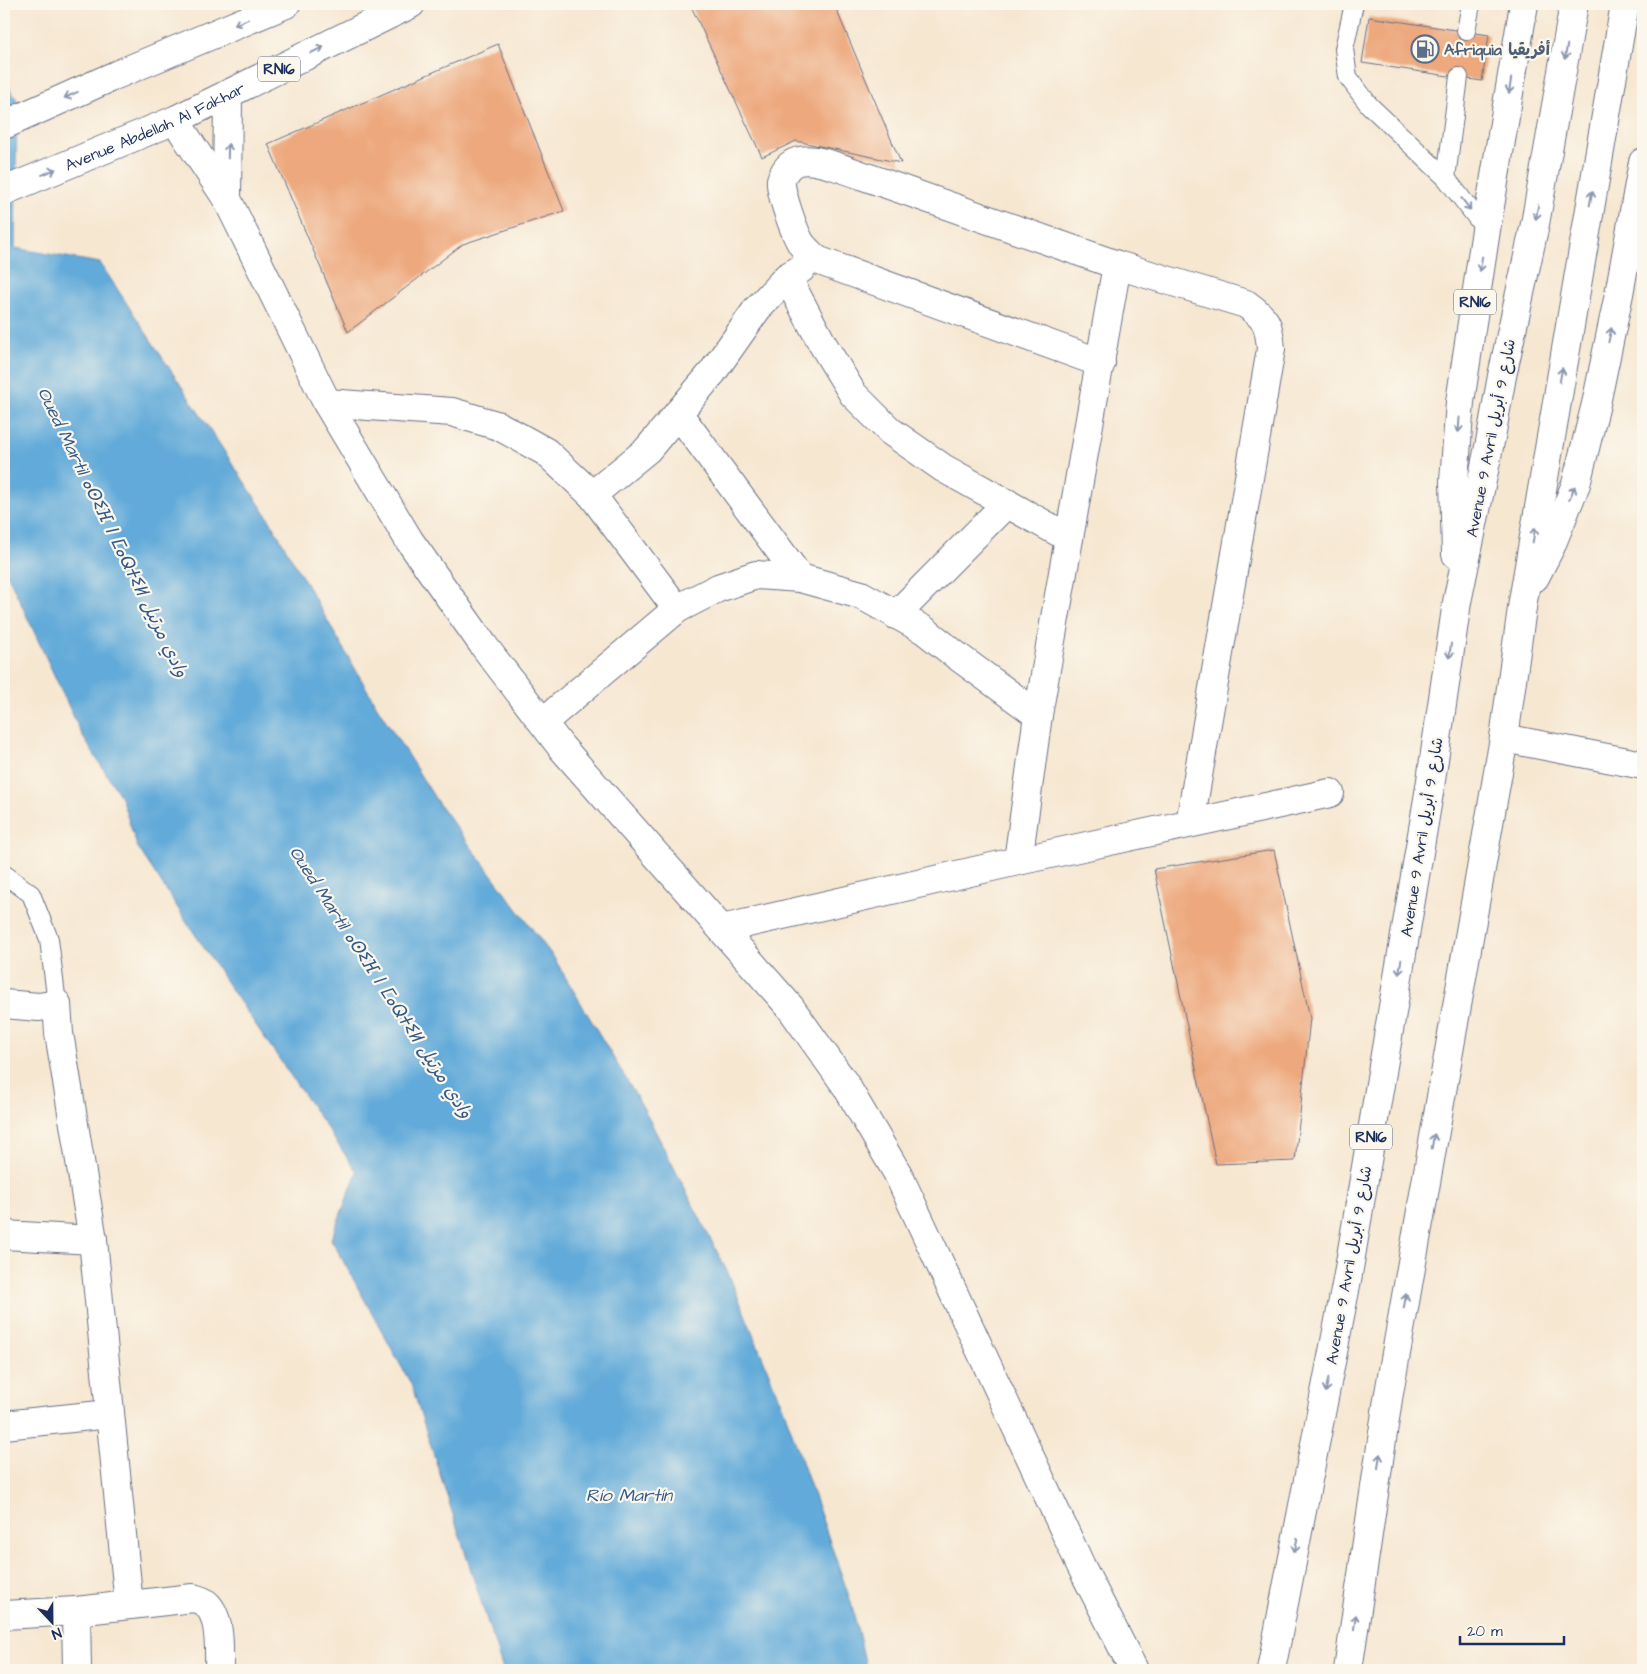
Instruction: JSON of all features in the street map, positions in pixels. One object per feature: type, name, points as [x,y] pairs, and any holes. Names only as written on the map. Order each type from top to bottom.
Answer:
[{"type":"main road","points":[[4,125],[116,75],[286,4]]},
{"type":"main road","name":"Avenue Abdellah Al Fakhar","points":[[4,191],[175,120],[411,4]]},
{"type":"main road","name":"RN16","points":[[1457,602],[1454,482],[1460,410],[1486,230],[1524,4]]},
{"type":"main road","name":"Avenue 9 Avril شارع 9 أبريل","points":[[1271,1670],[1347,1280],[1430,786],[1457,602],[1502,376],[1535,224],[1574,4]]},
{"type":"main road","points":[[1348,1670],[1388,1399],[1504,738],[1523,601],[1625,4]]},
{"type":"main road","points":[[227,200],[228,94]]},
{"type":"main road","points":[[175,120],[227,200],[328,403],[409,540],[484,646],[562,748],[790,1007],[845,1084],[898,1174],[1081,1566],[1134,1670]]},
{"type":"main road","points":[[1101,363],[817,260],[802,246],[792,222],[782,191],[781,181],[784,172],[792,164],[804,161],[821,162],[1117,265],[1246,304],[1261,315],[1269,330],[1271,349],[1190,824]]},
{"type":"main road","points":[[1523,601],[1551,546],[1576,484],[1596,404],[1643,162]]},
{"type":"main road","points":[[592,495],[647,450],[712,373],[757,309],[787,277],[817,260]]},
{"type":"main road","points":[[1018,861],[1038,714],[1117,265]]},
{"type":"main road","points":[[787,277],[822,343],[853,394],[898,436],[943,468],[1069,538]]},
{"type":"main road","points":[[328,403],[452,412],[499,426],[546,452],[592,495],[677,609]]},
{"type":"main road","points":[[678,414],[800,578]]},
{"type":"main road","points":[[896,615],[1006,503]]},
{"type":"main road","points":[[543,722],[677,609],[718,588],[756,575],[800,578],[861,595],[924,630],[1038,714]]},
{"type":"main road","points":[[1504,738],[1643,765]]},
{"type":"main road","points":[[722,929],[1018,861],[1330,794]]},
{"type":"main road","points":[[4,1004],[39,1008],[57,1004],[59,1033],[93,1240],[129,1605]]},
{"type":"main road","points":[[4,1235],[93,1240]]},
{"type":"main road","points":[[4,1425],[110,1414]]},
{"type":"main road","points":[[4,1615],[76,1611],[193,1598],[204,1602],[211,1609],[216,1621],[219,1670]]},
{"type":"main road","points":[[76,1611],[77,1670]]},
{"type":"lane","points":[[1354,4],[1344,48],[1348,76],[1369,105],[1446,178],[1486,230]]},
{"type":"lane","points":[[1466,31],[1471,4]]},
{"type":"lane","points":[[1446,178],[1460,77]]},
{"type":"lane","points":[[4,874],[31,894],[35,903],[49,939],[57,1004]]},
{"type":"water","name":"Río Martín","points":[[4,80],[17,100],[15,248],[100,263],[269,519],[376,705],[438,803],[554,958],[644,1109],[729,1275],[784,1410],[851,1602],[867,1670],[503,1670],[411,1384],[331,1239],[357,1172],[227,983],[137,846],[121,797],[83,737],[4,567]]},
{"type":"building","points":[[690,4],[834,4],[901,163],[796,141],[762,157]]},
{"type":"building","name":"Afriquia أفريقيا","points":[[1369,17],[1489,35],[1482,81],[1362,63]]},
{"type":"building","points":[[498,44],[564,211],[463,244],[348,332],[268,144]]},
{"type":"building","points":[[1274,850],[1310,1018],[1295,1161],[1216,1164],[1154,869]]},
{"type":"place","name":"Afriquia أفريقيا","points":[[1425,49]]},
{"type":"water label","name":"Oued Martil ⴰⵙⵉⴼ ⵏ ⵎⴰⵕⵜⵉⵍ وادي مرتيل","points":[[113,532]]},
{"type":"water label","name":"Oued Martil ⴰⵙⵉⴼ ⵏ ⵎⴰⵕⵜⵉⵍ وادي مرتيل","points":[[381,982]]}]
